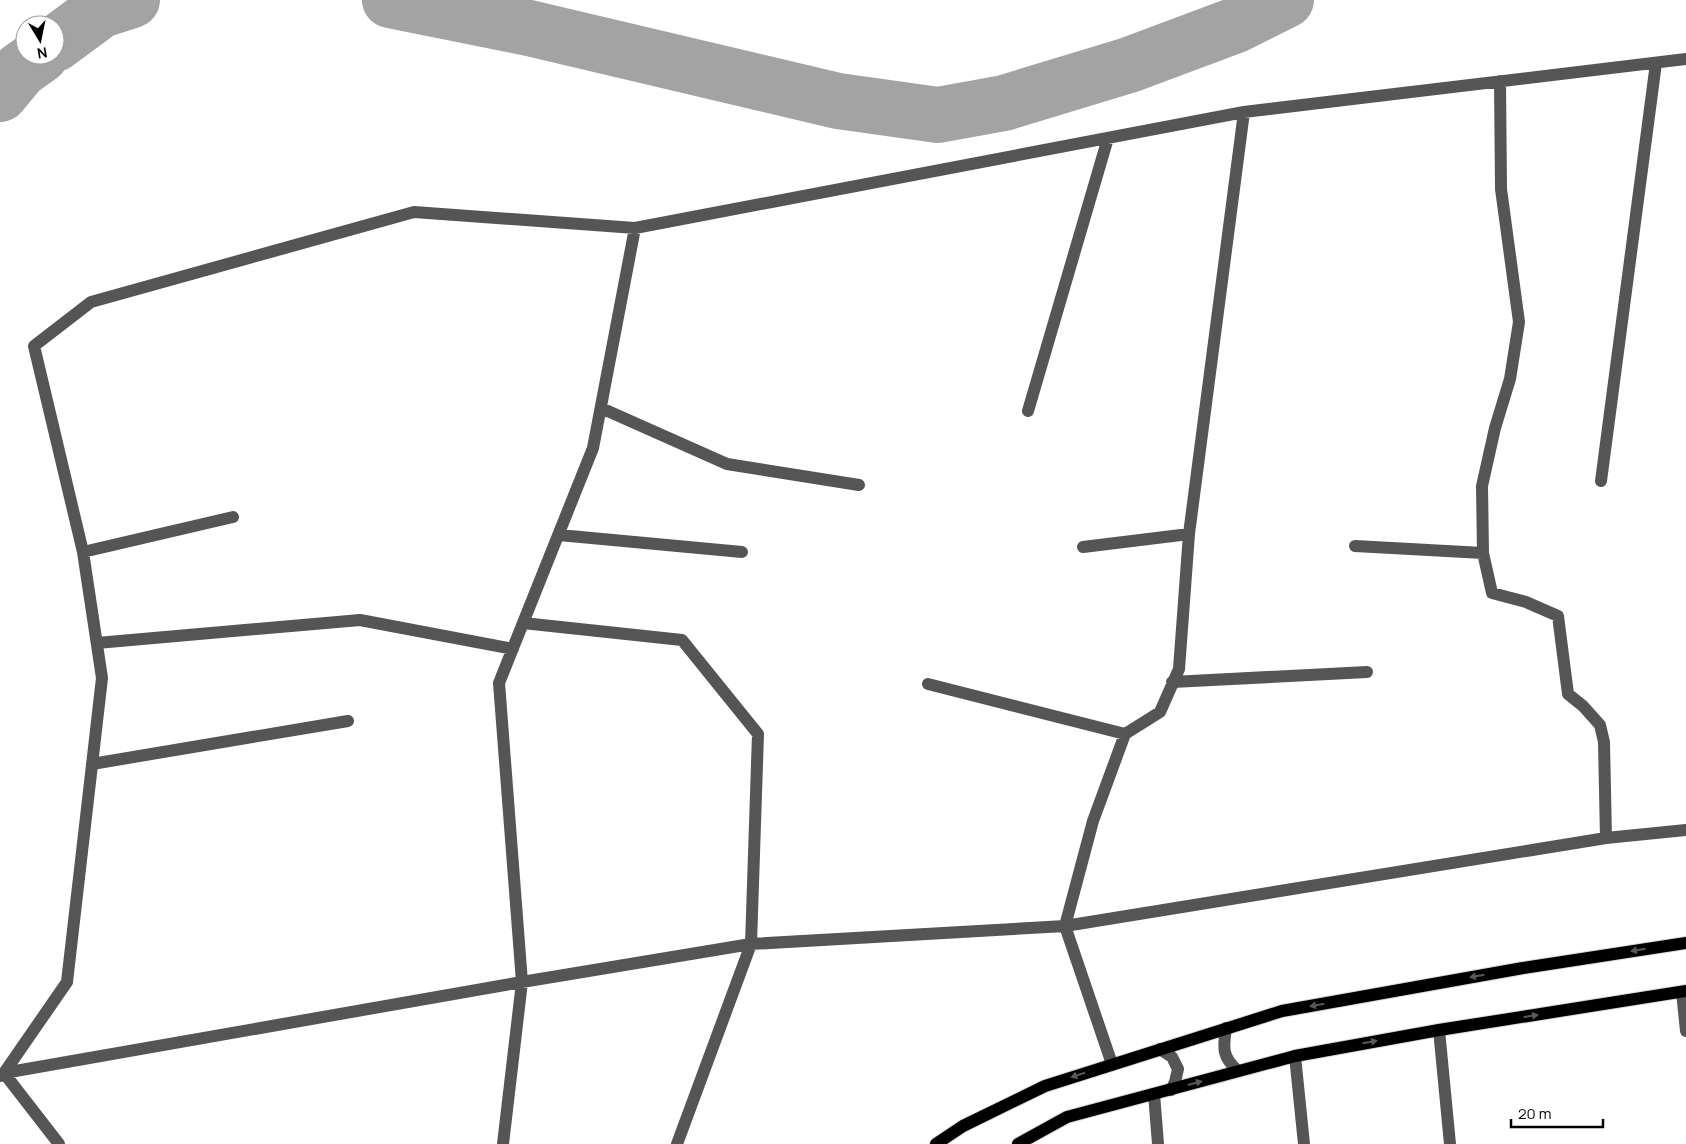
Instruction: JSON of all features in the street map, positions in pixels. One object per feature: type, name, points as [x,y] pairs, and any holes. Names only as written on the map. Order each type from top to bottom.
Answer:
[{"type":"main road","points":[[936,1144],[963,1126],[1045,1086],[1282,1011],[1513,970],[1686,943]]},
{"type":"main road","points":[[1018,1144],[1067,1117],[1295,1056],[1439,1030],[1684,991]]},
{"type":"street","points":[[2,1075],[67,982],[102,678],[83,552],[34,346],[90,302],[414,212],[635,228],[1244,112],[1686,59]]},
{"type":"street","points":[[1602,481],[1656,62]]},
{"type":"street","points":[[1500,81],[1501,189],[1519,322],[1510,379],[1495,428],[1482,486],[1483,553],[1492,593],[1526,602],[1558,616],[1568,694],[1583,706],[1600,725],[1604,742],[1606,838]]},
{"type":"street","points":[[1112,1064],[1065,926],[1094,821],[1125,734],[1160,712],[1179,669],[1189,534],[1244,112]]},
{"type":"street","points":[[1028,411],[1108,138]]},
{"type":"street","points":[[503,1144],[522,982],[499,683],[594,448],[635,228]]},
{"type":"street","points":[[601,408],[727,464],[859,485]]},
{"type":"street","points":[[83,552],[233,517]]},
{"type":"street","points":[[1083,547],[1189,534]]},
{"type":"street","points":[[558,535],[742,552]]},
{"type":"street","points":[[1356,546],[1483,553]]},
{"type":"street","points":[[97,643],[360,620],[513,650]]},
{"type":"street","points":[[523,623],[682,640],[758,734],[751,944],[677,1144]]},
{"type":"street","points":[[1172,682],[1367,672]]},
{"type":"street","points":[[928,684],[1125,734]]},
{"type":"street","points":[[92,764],[348,721]]},
{"type":"street","points":[[2,1075],[522,982],[751,944],[1065,926],[1606,838],[1686,830]]},
{"type":"street","points":[[1684,991],[1686,1031]]},
{"type":"street","points":[[1226,1028],[1224,1044],[1226,1055],[1229,1062],[1238,1071]]},
{"type":"street","points":[[1439,1030],[1450,1144]]},
{"type":"street","points":[[1160,1049],[1172,1058],[1178,1069],[1171,1090]]},
{"type":"street","points":[[1295,1056],[1304,1144]]},
{"type":"street","points":[[2,1075],[59,1144]]},
{"type":"street","points":[[1154,1094],[1158,1144]]},
{"type":"waterway","points":[[65,37],[101,10],[132,0]]},
{"type":"waterway","points":[[390,0],[529,28],[838,101],[938,115],[1004,103],[1129,65],[1236,25],[1286,0]]},
{"type":"waterway","points":[[0,94],[20,70],[27,65]]}]
